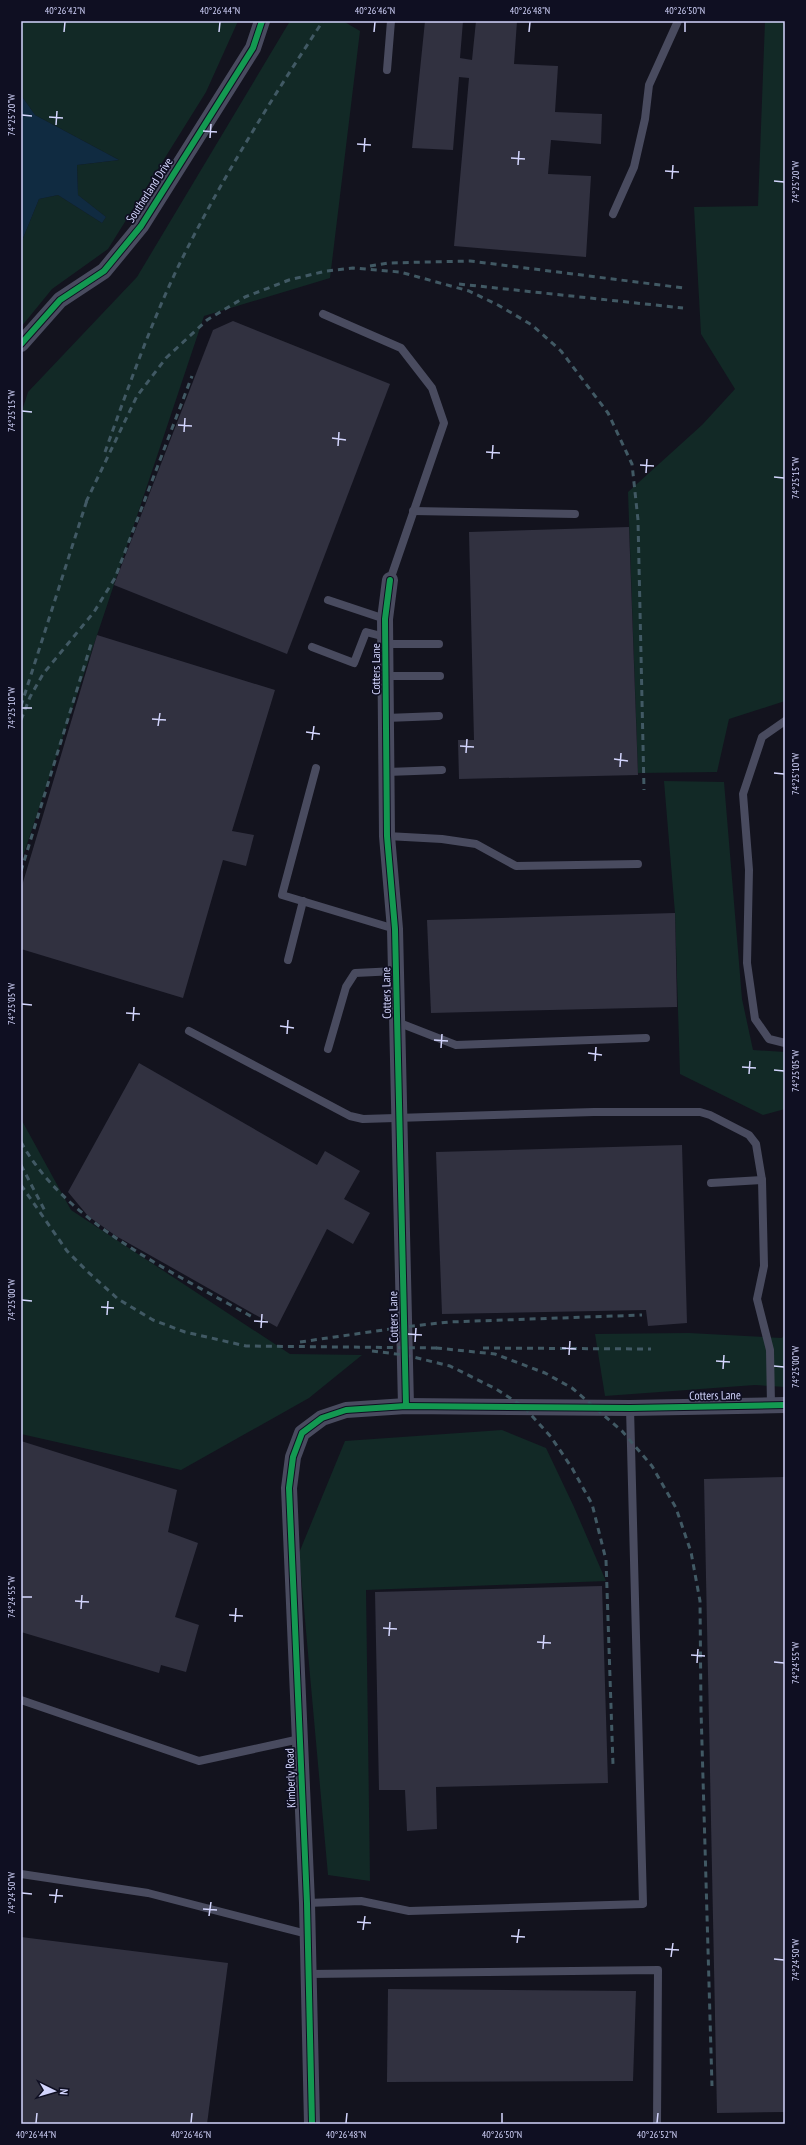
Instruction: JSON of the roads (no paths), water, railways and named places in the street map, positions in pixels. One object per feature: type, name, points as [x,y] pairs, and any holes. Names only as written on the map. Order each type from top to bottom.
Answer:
[{"type":"street","name":"Southerland Drive","points":[[21,344],[60,300],[104,271],[141,226],[253,48],[262,21]]},
{"type":"street","name":"Cotters Lane","points":[[390,580],[385,619],[387,836],[395,929],[406,1406]]},
{"type":"street","name":"Cotters Lane","points":[[302,1434],[322,1418],[346,1410],[406,1406],[630,1408],[778,1405]]},
{"type":"street","name":"Kimberly Road","points":[[302,1434],[293,1457],[289,1488],[307,1903],[312,2124]]},
{"type":"lane","points":[[387,70],[391,21]]},
{"type":"lane","points":[[613,214],[634,167],[645,119],[649,85],[678,21]]},
{"type":"lane","points":[[323,314],[401,348],[432,388],[444,423],[390,580]]},
{"type":"lane","points":[[413,511],[575,514]]},
{"type":"lane","points":[[328,600],[385,619]]},
{"type":"lane","points":[[312,647],[354,663],[366,632],[386,640],[439,644]]},
{"type":"lane","points":[[386,676],[440,676]]},
{"type":"lane","points":[[386,718],[439,716]]},
{"type":"lane","points":[[785,721],[762,737],[743,794],[749,870],[746,964],[755,1020],[769,1039],[785,1043]]},
{"type":"lane","points":[[316,768],[282,895],[395,929]]},
{"type":"lane","points":[[387,772],[442,770]]},
{"type":"lane","points":[[387,836],[442,839],[476,844],[516,866],[638,864]]},
{"type":"lane","points":[[288,960],[303,901]]},
{"type":"lane","points":[[328,1049],[346,987],[355,973],[396,971]]},
{"type":"lane","points":[[397,1022],[456,1045],[646,1038]]},
{"type":"lane","points":[[189,1031],[350,1116],[363,1119],[594,1112],[700,1112],[710,1115],[749,1135],[756,1144],[762,1180],[764,1266],[757,1299],[770,1350],[778,1405]]},
{"type":"lane","points":[[711,1183],[762,1180]]},
{"type":"lane","points":[[307,1903],[362,1902],[409,1911],[643,1904],[630,1408]]},
{"type":"lane","points":[[21,1700],[199,1760],[300,1739]]},
{"type":"lane","points":[[21,1874],[148,1893],[307,1934]]},
{"type":"lane","points":[[308,1974],[658,1970],[657,2124]]},
{"type":"water","points":[[21,95],[35,115],[119,160],[77,165],[78,195],[106,217],[102,223],[58,195],[39,199],[21,243]]},
{"type":"railway","points":[[105,452],[157,314],[193,237],[246,143],[323,21]]},
{"type":"railway","points":[[370,266],[388,263],[470,261],[684,288]]},
{"type":"railway","points":[[86,502],[137,396],[166,358],[207,320],[245,297],[289,280],[326,271],[353,268],[400,272],[469,291],[498,305],[532,325],[561,351],[608,413],[632,464],[638,520],[644,790]]},
{"type":"railway","points":[[459,284],[683,308]]},
{"type":"railway","points":[[21,720],[30,697],[43,674],[94,612],[115,578],[192,376]]},
{"type":"railway","points":[[21,706],[88,497]]},
{"type":"railway","points":[[21,871],[92,641]]},
{"type":"railway","points":[[21,1142],[41,1171],[65,1198],[94,1222],[157,1264],[254,1318]]},
{"type":"railway","points":[[21,1165],[45,1211]]},
{"type":"railway","points":[[21,1185],[67,1251],[118,1299],[153,1320],[185,1332],[246,1346],[441,1348]]},
{"type":"railway","points":[[300,1342],[449,1322],[642,1315]]},
{"type":"railway","points":[[436,1348],[495,1354],[545,1373],[572,1388],[622,1431],[652,1466],[676,1508],[691,1552],[700,1601],[701,1710],[712,2086]]},
{"type":"railway","points":[[483,1348],[651,1349]]},
{"type":"railway","points":[[372,1351],[405,1355],[450,1366],[496,1389],[524,1407],[551,1437],[572,1468],[592,1504],[606,1560],[613,1765]]}]
